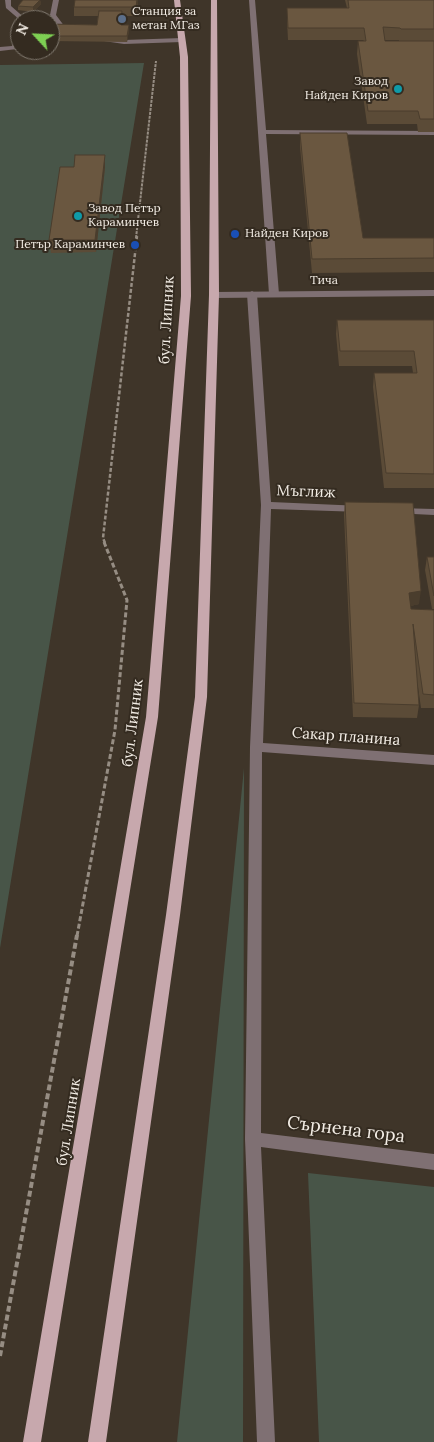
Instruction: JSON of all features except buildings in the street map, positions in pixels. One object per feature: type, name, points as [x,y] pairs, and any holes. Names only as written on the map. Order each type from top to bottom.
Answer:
[{"type":"main road","name":"бул. Липник","points":[[32,1442],[152,717],[186,296],[184,57],[177,0]]},
{"type":"main road","points":[[97,1442],[174,915],[202,697],[214,295],[214,0]]},
{"type":"street","points":[[56,0],[53,15],[63,28],[77,34]]},
{"type":"street","points":[[252,0],[274,294]]},
{"type":"street","points":[[92,38],[124,42],[182,40]]},
{"type":"street","points":[[262,132],[434,133]]},
{"type":"street","name":"Тича","points":[[214,295],[434,293]]},
{"type":"street","points":[[252,294],[266,505],[256,747],[252,1139],[266,1442]]},
{"type":"street","name":"Мъглиж","points":[[266,505],[434,512]]},
{"type":"street","name":"Сакар планина","points":[[256,747],[434,760]]},
{"type":"street","name":"Сърнена гора","points":[[252,1139],[434,1162]]},
{"type":"path","points":[[0,1356],[115,730],[127,600],[103,538],[157,58],[157,41]]},
{"type":"green space","points":[[144,63],[0,948],[0,65]]},
{"type":"green space","points":[[244,768],[243,1442],[177,1442]]},
{"type":"green space","points":[[308,1173],[434,1187],[434,1442],[319,1442]]},
{"type":"place","name":"Станция за метан МГаз","points":[[122,19]]},
{"type":"place","name":"Завод Найден Киров","points":[[398,89]]},
{"type":"place","name":"Завод Петър Караминчев","points":[[78,216]]},
{"type":"place","name":"Найден Киров","points":[[235,234]]},
{"type":"place","name":"Петър Караминчев","points":[[135,245]]}]
